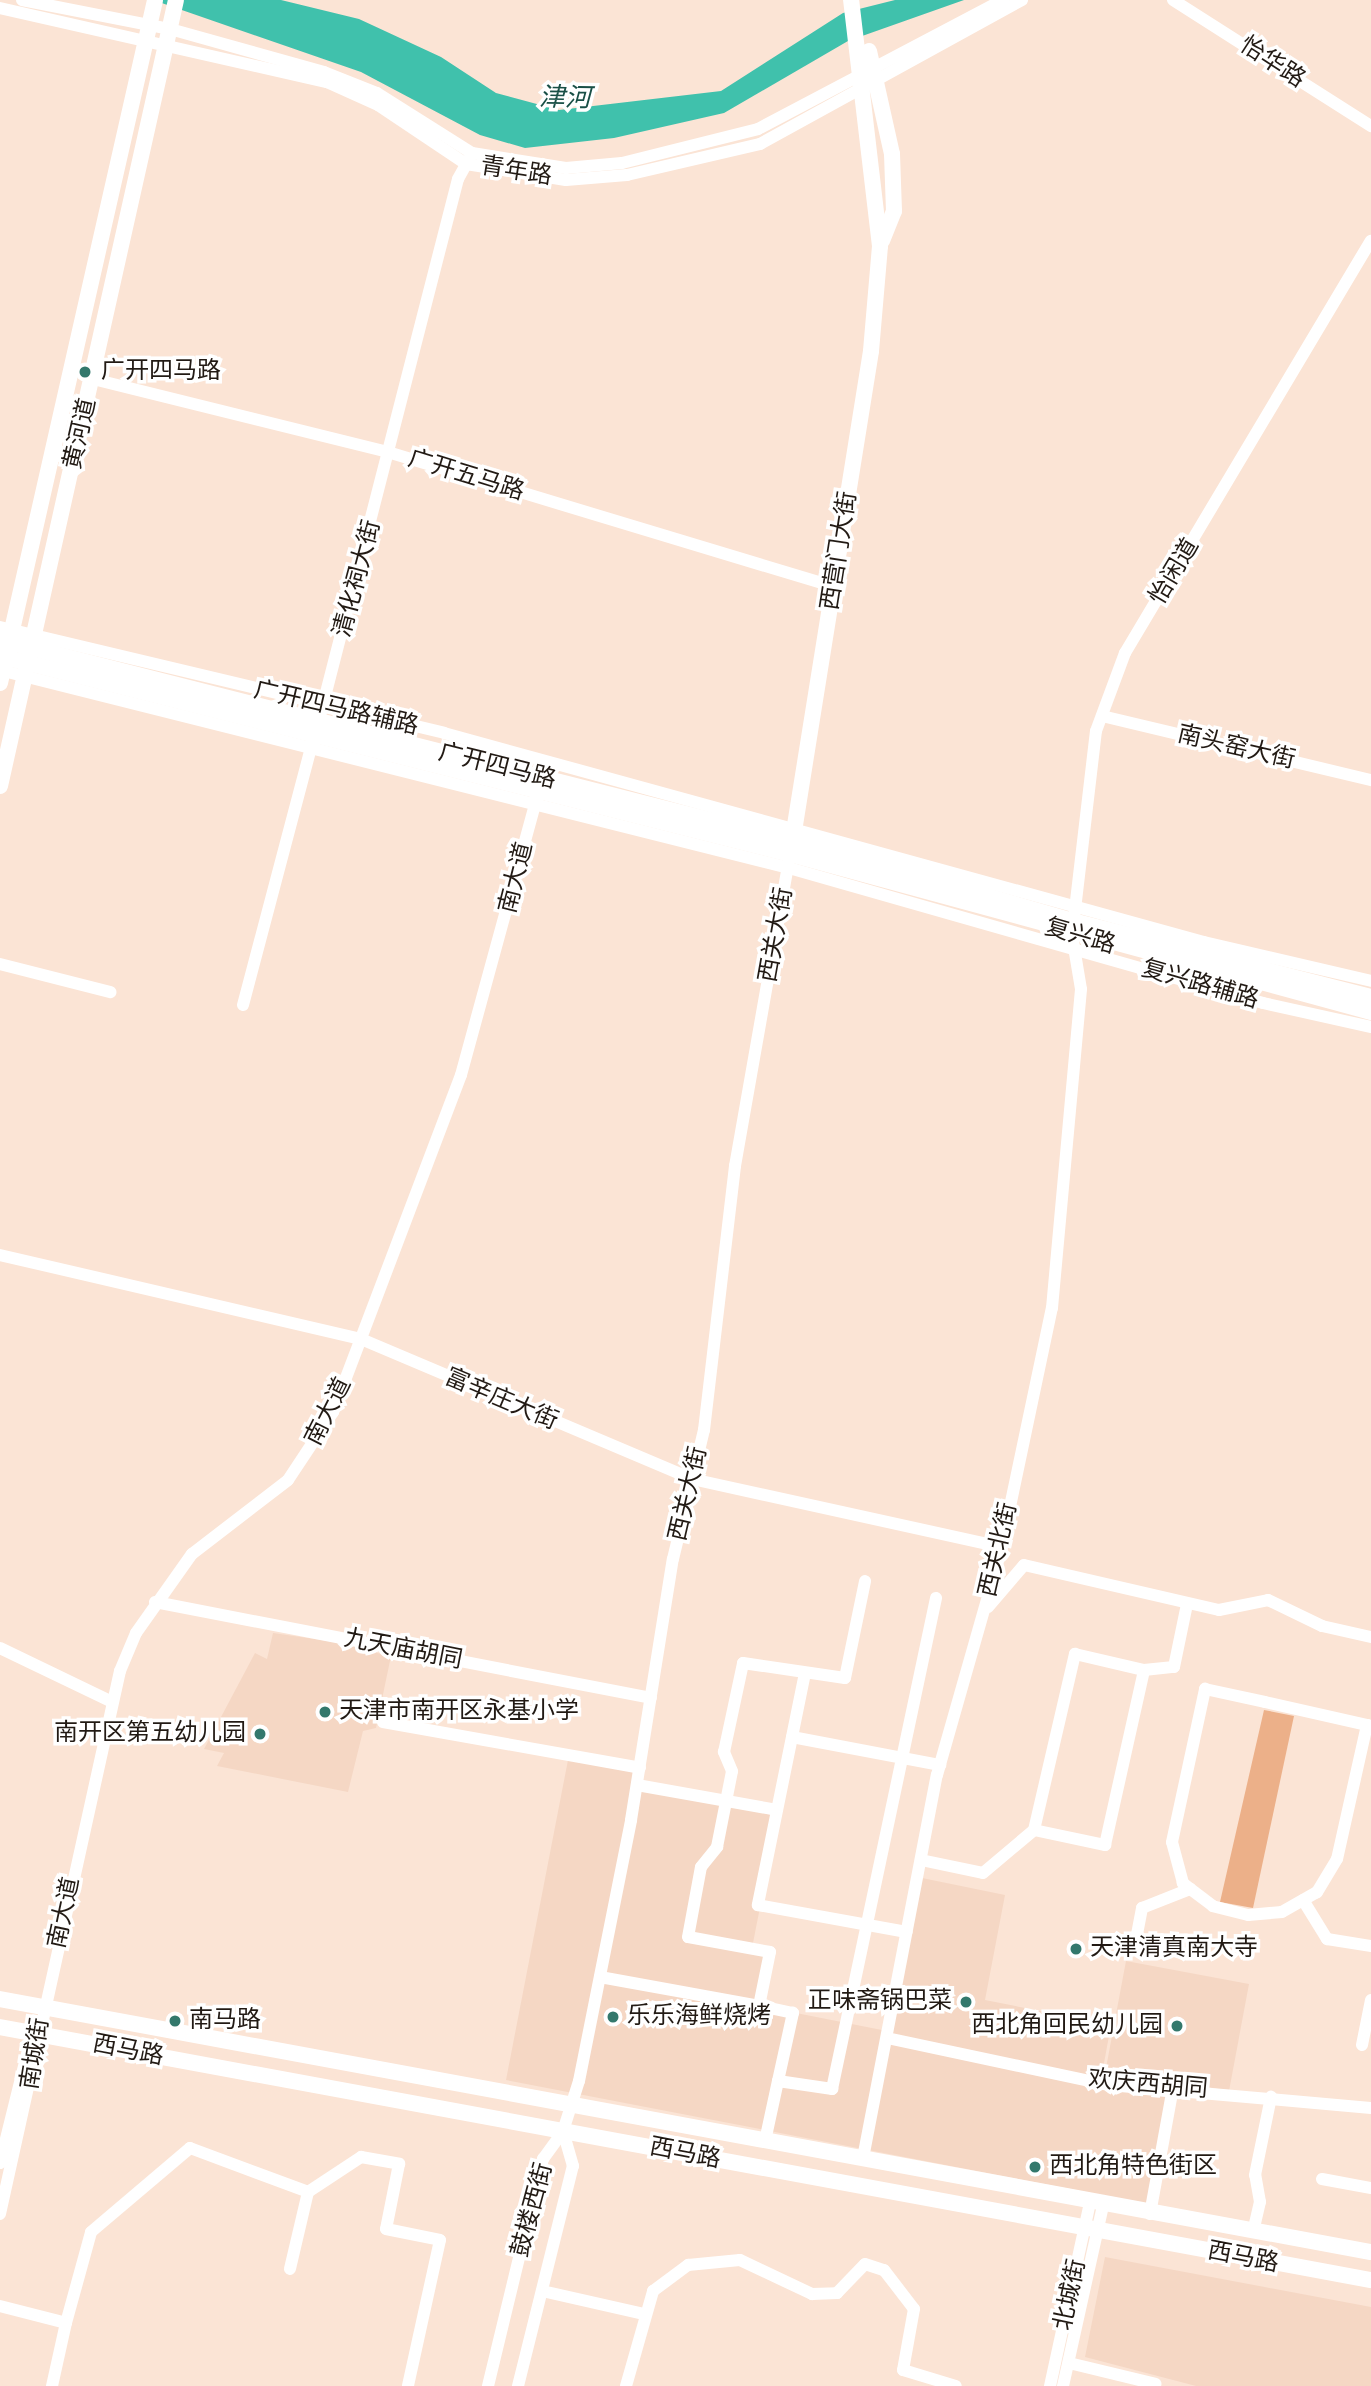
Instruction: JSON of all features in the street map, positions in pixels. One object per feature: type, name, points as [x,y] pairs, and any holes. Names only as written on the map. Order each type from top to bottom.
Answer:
[{"type":"main road","name":"黄河道","points":[[0,786],[176,0]]},
{"type":"main road","points":[[851,0],[869,72]]},
{"type":"main road","points":[[860,0],[869,72]]},
{"type":"main road","name":"黄河道","points":[[4,653],[151,18]]},
{"type":"main road","name":"西营门大街","points":[[791,847],[871,351],[880,246],[869,72]]},
{"type":"main road","name":"广开四马路","points":[[4,653],[31,656],[791,847]]},
{"type":"main road","name":"复兴路","points":[[791,847],[1371,1012]]},
{"type":"main road","name":"复兴路","points":[[1074,928],[1371,996]]},
{"type":"main road","name":"西马路","points":[[0,1999],[572,2102],[1150,2214],[1371,2252]]},
{"type":"main road","name":"西马路","points":[[0,2026],[1371,2280]]},
{"type":"street","name":"青年路","points":[[22,0],[151,18],[170,29],[339,86],[469,158],[526,167],[622,163],[758,130],[1003,0]]},
{"type":"street","name":"青年路","points":[[869,72],[1022,0]]},
{"type":"street","name":"怡华路","points":[[1173,0],[1371,126]]},
{"type":"street","name":"青年路","points":[[0,8],[151,18]]},
{"type":"street","name":"清化祠大街","points":[[243,1005],[469,158]]},
{"type":"street","name":"怡闲道","points":[[1074,928],[1082,817],[1102,716],[1125,653],[1371,241]]},
{"type":"street","name":"广开五马路","points":[[93,380],[391,453],[835,587]]},
{"type":"street","name":"广开四马路辅路","points":[[4,653],[31,656],[316,728],[444,733],[541,785],[791,847]]},
{"type":"street","name":"南头窑大街","points":[[1102,716],[1371,780]]},
{"type":"street","name":"南大道","points":[[44,2007],[110,1701],[155,1602],[192,1554],[271,1494],[307,1454],[333,1412],[461,1074],[541,785]]},
{"type":"street","name":"复兴路辅路","points":[[791,847],[1074,928],[1371,1027]]},
{"type":"street","name":"复兴路辅路","points":[[791,847],[1074,928],[1371,981]]},
{"type":"street","name":"西关大街","points":[[563,2131],[600,1977],[692,1479],[735,1166],[791,847]]},
{"type":"street","name":"西关北街","points":[[863,2158],[940,1765],[1002,1547],[1052,1308],[1081,989],[1074,928]]},
{"type":"street","points":[[0,964],[110,992]]},
{"type":"street","name":"富辛庄大街","points":[[0,1255],[361,1339],[692,1479],[1002,1547]]},
{"type":"street","points":[[985,1610],[1024,1565],[1219,1611],[1268,1600],[1322,1626],[1371,1637]]},
{"type":"street","points":[[759,2006],[769,1952],[688,1937],[701,1867],[717,1847],[732,1771],[724,1752],[743,1663],[845,1678],[865,1581]]},
{"type":"street","points":[[778,2081],[832,2089],[936,1598]]},
{"type":"street","name":"九天庙胡同","points":[[155,1602],[651,1698]]},
{"type":"street","points":[[921,1860],[983,1873],[1034,1830],[1075,1654],[1144,1670],[1174,1667],[1187,1604]]},
{"type":"street","points":[[0,1648],[110,1701]]},
{"type":"street","points":[[1034,1830],[1105,1845],[1144,1670]]},
{"type":"street","points":[[805,1674],[758,1905],[907,1932]]},
{"type":"street","points":[[1205,1689],[1369,1726],[1337,1859],[1317,1892],[1282,1912],[1248,1915],[1213,1906],[1190,1889],[1172,1842],[1205,1689]]},
{"type":"street","points":[[383,1722],[640,1768]]},
{"type":"street","points":[[792,1737],[940,1765]]},
{"type":"street","points":[[637,1785],[777,1810]]},
{"type":"street","points":[[1134,1950],[1142,1908],[1190,1889]]},
{"type":"street","points":[[1303,1900],[1328,1939],[1371,1946]]},
{"type":"street","points":[[600,1977],[793,2013],[765,2141]]},
{"type":"street","points":[[1362,2045],[1371,2000]]},
{"type":"street","name":"南城街","points":[[0,2163],[44,2007]]},
{"type":"street","name":"南城街","points":[[0,2214],[37,2033]]},
{"type":"street","name":"欢庆西胡同","points":[[887,2038],[1109,2085],[1174,2087],[1371,2108]]},
{"type":"street","points":[[1150,2214],[1174,2087]]},
{"type":"street","points":[[1253,2232],[1260,2202],[1255,2175],[1271,2097]]},
{"type":"street","name":"鼓楼西街","points":[[518,2386],[573,2166],[563,2131]]},
{"type":"street","name":"鼓楼西街","points":[[488,2386],[543,2159],[563,2131]]},
{"type":"street","points":[[52,2386],[91,2232],[190,2148],[308,2192]]},
{"type":"street","points":[[290,2269],[308,2192],[362,2157],[399,2164],[386,2229],[440,2240],[408,2386]]},
{"type":"street","points":[[1322,2179],[1371,2188]]},
{"type":"street","name":"北城街","points":[[1063,2386],[1096,2204]]},
{"type":"street","name":"北城街","points":[[1050,2386],[1091,2229]]},
{"type":"street","points":[[626,2386],[644,2314],[653,2291],[688,2265],[740,2260],[812,2294],[837,2293],[865,2264],[884,2270],[914,2309],[903,2370],[956,2386]]},
{"type":"street","points":[[542,2291],[644,2314]]},
{"type":"street","points":[[0,2306],[66,2323]]},
{"type":"street","points":[[1069,2363],[1156,2384]]},
{"type":"shaded area","name":"天津市南开区永基小学","points":[[273,1633],[377,1648],[377,1653],[391,1656],[376,1728],[363,1731],[348,1792],[217,1766],[224,1753],[204,1749],[255,1653],[267,1659]]},
{"type":"shaded area","points":[[1264,1710],[1294,1716],[1253,1908],[1220,1902]]},
{"type":"shaded area","points":[[568,1760],[633,1772],[655,1792],[778,1816],[753,1943],[772,1947],[761,2006],[892,2032],[922,1878],[1005,1895],[985,2000],[1111,2025],[1102,2074],[1170,2087],[1148,2204],[506,2080]]},
{"type":"shaded area","name":"西北角回民幼儿园","points":[[1126,1961],[1249,1984],[1229,2091],[1106,2068]]},
{"type":"shaded area","points":[[1105,2257],[1371,2307],[1371,2386],[1196,2386],[1085,2357]]},
{"type":"water","points":[[153,0],[281,0],[359,19],[441,57],[496,93],[559,110],[721,91],[843,13],[895,0],[964,0],[848,41],[724,113],[614,138],[525,148],[480,135],[361,72]]},
{"type":"place","name":"广开四马路","points":[[85,372]]},
{"type":"place","name":"天津市南开区永基小学","points":[[325,1712]]},
{"type":"place","name":"南开区第五幼儿园","points":[[260,1734]]},
{"type":"place","name":"天津清真南大寺","points":[[1076,1949]]},
{"type":"place","name":"正味斋锅巴菜","points":[[966,2002]]},
{"type":"place","name":"乐乐海鲜烧烤","points":[[613,2017]]},
{"type":"place","name":"南马路","points":[[175,2021]]},
{"type":"place","name":"西北角回民幼儿园","points":[[1177,2026]]},
{"type":"place","name":"西北角特色街区","points":[[1035,2167]]},
{"type":"water label","name":"津河","points":[[565,99]]}]
